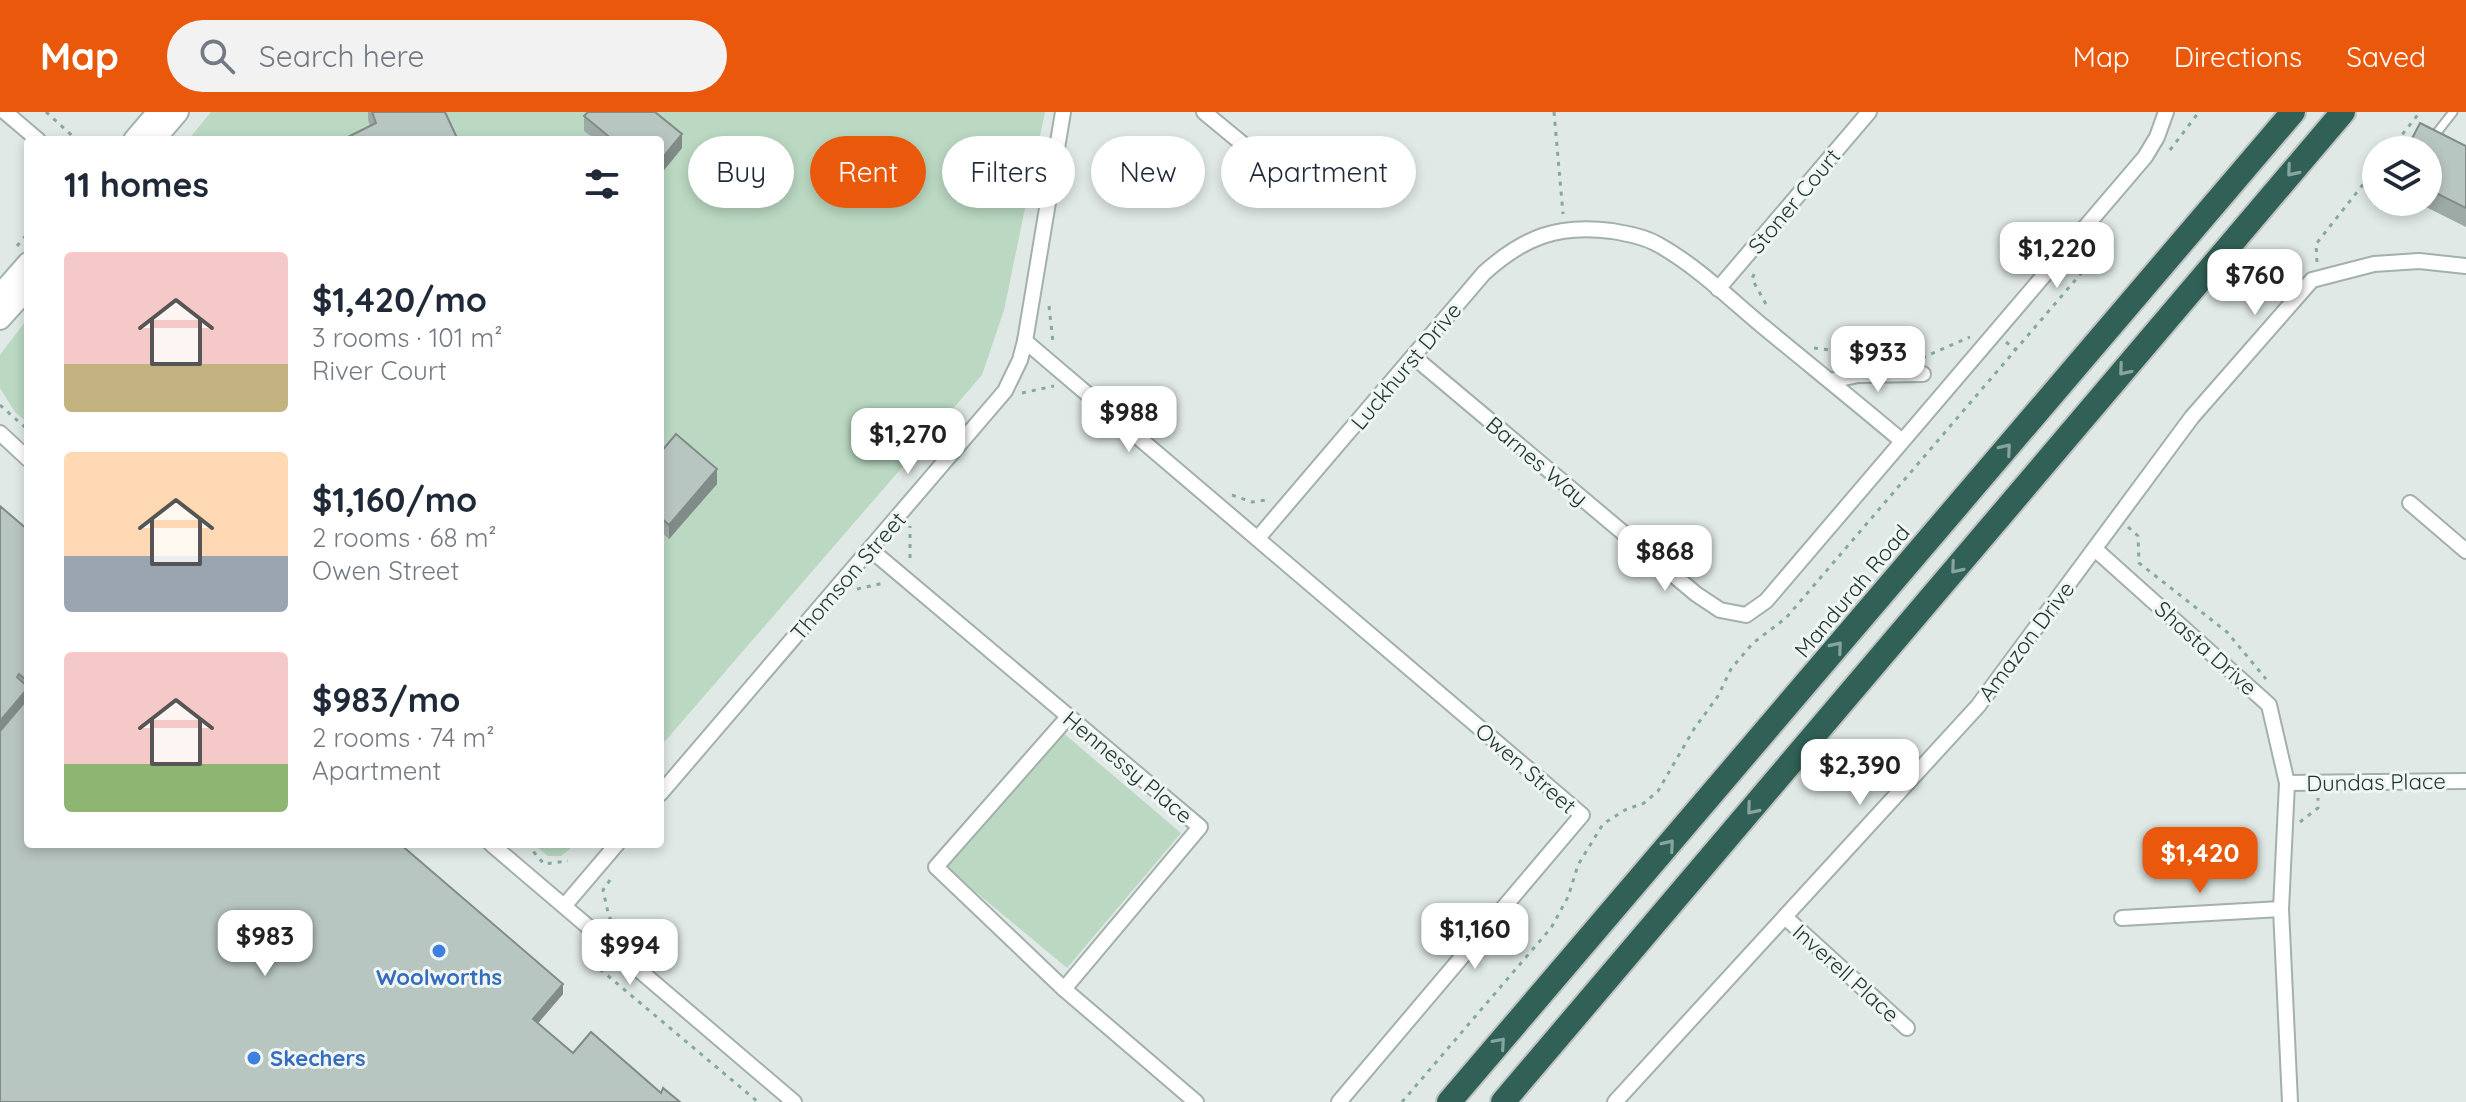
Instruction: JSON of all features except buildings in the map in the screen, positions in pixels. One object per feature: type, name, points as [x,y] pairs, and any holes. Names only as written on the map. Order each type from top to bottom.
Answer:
[{"type":"highway","name":"Mandurah Road","points":[[1449,1102],[2293,112]]},
{"type":"highway","points":[[1503,1102],[2343,112]]},
{"type":"street","points":[[5,112],[33,136]]},
{"type":"street","points":[[137,136],[158,112]]},
{"type":"street","points":[[157,136],[178,112]]},
{"type":"street","name":"Thomson Street","points":[[664,789],[1005,391],[1020,360],[1025,341],[1063,112]]},
{"type":"street","points":[[1204,112],[1233,136]]},
{"type":"street","name":"Stoner Court","points":[[1718,289],[1869,112]]},
{"type":"street","points":[[1902,441],[2145,157],[2157,137],[2166,112]]},
{"type":"street","name":"Luckhurst Drive","points":[[1258,538],[1484,273],[1506,253],[1529,240],[1565,230],[1587,228],[1635,235],[1678,257],[1902,441]]},
{"type":"street","name":"Amazon Drive","points":[[1616,1102],[1978,706],[2192,417],[2312,280],[2374,264],[2419,261],[2466,266]]},
{"type":"street","points":[[0,295],[24,268]]},
{"type":"street","points":[[0,319],[24,292]]},
{"type":"street","points":[[1025,341],[1258,538]]},
{"type":"street","name":"Barnes Way","points":[[1414,357],[1696,594],[1720,610],[1746,615],[1766,601],[1902,441]]},
{"type":"street","points":[[1830,381],[1922,366]]},
{"type":"street","points":[[0,433],[24,455]]},
{"type":"street","points":[[2410,503],[2466,551]]},
{"type":"street","name":"Owen Street","points":[[1258,538],[1582,815],[1339,1102]]},
{"type":"street","name":"Hennessy Place","points":[[871,550],[1200,827],[1064,989]]},
{"type":"street","name":"Shasta Drive","points":[[2096,550],[2269,705],[2287,783],[2281,909],[2290,1102]]},
{"type":"street","points":[[1068,717],[936,867],[1064,989],[1196,1102]]},
{"type":"street","name":"Dundas Place","points":[[2287,783],[2466,781]]},
{"type":"street","points":[[496,848],[794,1102]]},
{"type":"street","points":[[565,905],[614,848]]},
{"type":"street","points":[[2122,918],[2281,909]]},
{"type":"street","name":"Inverell Place","points":[[1785,917],[1907,1028]]},
{"type":"lane","points":[[2446,140],[2435,135],[2453,112]]},
{"type":"path","points":[[46,112],[73,136]]},
{"type":"path","points":[[1554,112],[1563,217]]},
{"type":"path","points":[[2167,153],[2199,112]]},
{"type":"path","points":[[2401,136],[2420,112]]},
{"type":"path","points":[[2317,269],[2316,244],[2362,186]]},
{"type":"path","points":[[1557,218],[1573,215]]},
{"type":"path","points":[[1402,1102],[1551,928],[1568,897],[1578,865],[1603,824],[1625,810],[1644,803],[1658,791],[1694,729],[1718,696],[1731,669],[1753,643],[1786,618],[2101,250],[2109,222]]},
{"type":"path","points":[[1747,256],[1757,265],[1752,279],[1771,315]]},
{"type":"path","points":[[1922,366],[1987,324],[2016,350]]},
{"type":"path","points":[[1814,348],[1837,351],[1850,360],[1861,361]]},
{"type":"path","points":[[0,405],[24,426]]},
{"type":"path","points":[[1226,492],[1252,502],[1268,500]]},
{"type":"path","points":[[2119,519],[2138,536],[2139,563],[2227,632],[2268,682]]},
{"type":"path","points":[[2294,827],[2318,808],[2319,783]]},
{"type":"path","points":[[530,848],[544,864],[568,861]]},
{"type":"path","points":[[604,956],[601,970],[758,1102]]},
{"type":"green space","points":[[211,112],[1045,112],[1040,136],[942,136],[942,208],[1025,208],[1004,310],[982,375],[664,742],[664,136],[191,136]]},
{"type":"green space","points":[[24,323],[24,420],[15,412],[0,388],[0,355]]},
{"type":"green space","points":[[1062,732],[1181,833],[1067,968],[947,868]]},
{"type":"green space","points":[[538,848],[571,848],[561,856],[548,856]]},
{"type":"place","name":"Woolworths","points":[[439,951]]},
{"type":"place","name":"Skechers","points":[[254,1058]]}]
